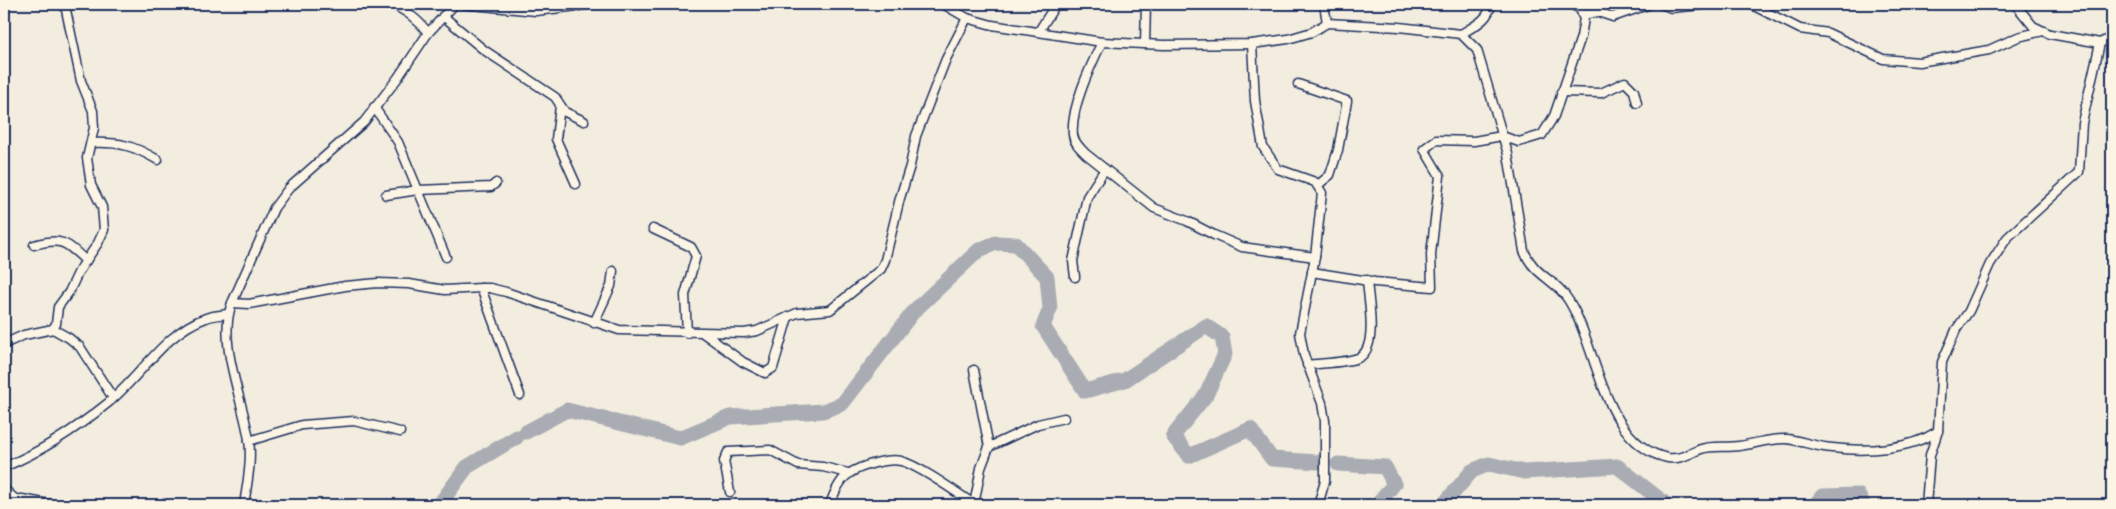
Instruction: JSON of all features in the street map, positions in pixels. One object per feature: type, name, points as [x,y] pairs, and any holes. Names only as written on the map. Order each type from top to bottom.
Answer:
[{"type":"street","points":[[53,329],[56,324],[58,307],[69,292],[104,230],[102,207],[91,185],[87,158],[94,128],[93,111],[81,81],[66,10],[67,4]]},
{"type":"street","points":[[392,4],[409,13],[420,22],[428,33]]},
{"type":"street","points":[[244,505],[249,465],[249,441],[228,343],[228,314],[232,303],[274,208],[289,188],[364,122],[397,79],[428,33],[455,4]]},
{"type":"street","points":[[460,4],[536,11],[594,4]]},
{"type":"street","points":[[943,4],[967,18],[992,25],[1102,42],[1252,44],[1288,39],[1312,32],[1327,23],[1399,27],[1461,34],[1477,50],[1508,154],[1524,251],[1530,264],[1559,288],[1569,300],[1614,413],[1630,435],[1645,447],[1658,454],[1675,458],[1712,447],[1740,446],[1777,439],[1833,448],[1887,448],[1924,440],[1938,431]]},
{"type":"street","points":[[1040,32],[1056,4]]},
{"type":"street","points":[[1145,44],[1146,4]]},
{"type":"street","points":[[1324,4],[1327,23]]},
{"type":"street","points":[[1461,34],[1486,18],[1492,4]]},
{"type":"street","points":[[1312,272],[1432,288],[1431,254],[1440,176],[1424,150],[1436,140],[1474,142],[1502,136],[1519,142],[1542,135],[1554,116],[1582,37],[1584,18],[1580,9],[1571,4]]},
{"type":"street","points":[[1582,14],[1598,12],[1613,17],[1650,4]]},
{"type":"street","points":[[1661,4],[1671,8],[1712,4]]},
{"type":"street","points":[[1750,4],[1800,29],[1828,33],[1883,59],[1919,62],[1989,50],[2018,37],[2043,31]]},
{"type":"street","points":[[2015,4],[2033,26],[2043,31],[2100,43],[2112,37]]},
{"type":"street","points":[[443,16],[484,50],[555,97],[565,112],[584,121]]},
{"type":"street","points":[[232,303],[249,304],[344,286],[378,283],[409,284],[445,290],[490,288],[620,330],[687,333],[758,331],[797,313],[830,310],[881,269],[886,260],[916,136],[946,58],[967,18]]},
{"type":"street","points":[[1102,42],[1090,68],[1076,109],[1073,136],[1086,154],[1154,208],[1187,221],[1214,235],[1242,247],[1315,257]]},
{"type":"street","points":[[1926,505],[1930,455],[1938,431],[1942,362],[1956,330],[1969,311],[1998,249],[2007,238],[2076,177],[2079,172],[2082,123],[2100,43]]},
{"type":"street","points":[[1252,44],[1255,101],[1263,147],[1278,169],[1318,185],[1322,193],[1315,257],[1300,333],[1307,365],[1322,403],[1325,421],[1325,481],[1318,505]]},
{"type":"street","points":[[1561,92],[1601,93],[1625,82],[1634,91],[1638,103]]},
{"type":"street","points":[[1298,84],[1347,101],[1338,150],[1330,176],[1318,185]]},
{"type":"street","points":[[560,106],[556,139],[576,184]]},
{"type":"street","points":[[374,107],[398,142],[446,257]]},
{"type":"street","points":[[90,143],[114,142],[138,148],[158,160]]},
{"type":"street","points":[[1075,277],[1073,260],[1087,197],[1105,169]]},
{"type":"street","points":[[386,195],[418,190],[491,187],[496,183]]},
{"type":"street","points":[[653,228],[691,247],[696,256],[685,295],[687,333]]},
{"type":"street","points":[[34,245],[52,240],[69,245],[86,261]]},
{"type":"street","points":[[594,323],[611,286],[612,271]]},
{"type":"street","points":[[1307,365],[1357,359],[1366,353],[1371,341],[1367,280]]},
{"type":"street","points":[[481,288],[520,395]]},
{"type":"street","points":[[4,467],[22,460],[61,436],[113,398],[174,337],[192,324],[207,317],[228,314]]},
{"type":"street","points":[[703,333],[743,362],[765,374],[773,368],[788,318]]},
{"type":"street","points":[[4,344],[24,335],[53,329],[80,347],[113,398]]},
{"type":"street","points":[[830,505],[834,494],[848,474],[882,460],[901,461],[926,474],[974,505],[981,468],[989,447],[974,370]]},
{"type":"street","points":[[989,447],[1038,424],[1064,418]]},
{"type":"street","points":[[249,441],[302,425],[354,421],[400,432]]},
{"type":"street","points":[[730,492],[724,461],[728,452],[770,450],[798,465],[823,467],[848,474]]},
{"type":"street","points":[[4,489],[14,499]]},
{"type":"street","points":[[4,500],[14,499],[54,505]]},
{"type":"waterway","points":[[526,432],[567,410],[680,438],[730,417],[823,411],[842,404],[914,311],[979,250],[996,243],[1016,244],[1047,277],[1050,309],[1043,326],[1085,391],[1125,380],[1206,326],[1222,337],[1225,354],[1206,395],[1173,436],[1189,456],[1250,429],[1272,459],[1318,462]]},
{"type":"waterway","points":[[439,505],[467,467],[517,437]]},
{"type":"waterway","points":[[1338,464],[1385,467],[1394,484],[1381,500],[1380,505]]},
{"type":"waterway","points":[[1443,505],[1472,471],[1489,464],[1524,472],[1617,466],[1667,505]]},
{"type":"waterway","points":[[1815,505],[1822,496],[1858,495],[1864,505]]}]
